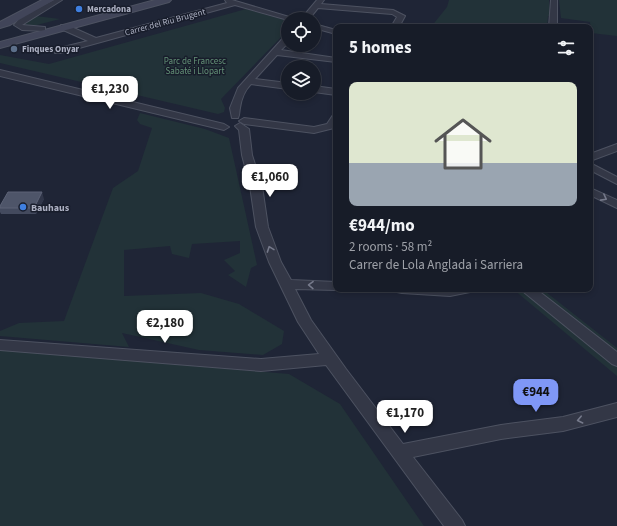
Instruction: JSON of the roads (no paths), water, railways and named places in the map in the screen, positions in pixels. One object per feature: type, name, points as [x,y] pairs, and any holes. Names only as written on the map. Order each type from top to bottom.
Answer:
[{"type":"street","points":[[4,25],[49,0]]},
{"type":"street","points":[[42,29],[19,26],[20,22],[26,18],[59,0]]},
{"type":"street","points":[[2,42],[42,29],[150,0]]},
{"type":"street","points":[[2,42],[64,28],[166,0]]},
{"type":"street","points":[[226,0],[281,16]]},
{"type":"street","points":[[250,7],[256,0]]},
{"type":"street","points":[[311,12],[321,0]]},
{"type":"street","points":[[553,24],[554,0]]},
{"type":"street","name":"Carrer del Riu Brugent","points":[[58,51],[235,3]]},
{"type":"street","points":[[316,6],[393,12],[401,16],[397,24]]},
{"type":"street","points":[[4,25],[26,18]]},
{"type":"street","points":[[64,28],[94,41]]},
{"type":"street","points":[[321,28],[333,31]]},
{"type":"street","points":[[281,46],[250,82],[242,88],[235,108],[244,129],[247,155],[256,186],[262,227],[275,262],[306,322],[330,359],[455,526]]},
{"type":"street","points":[[275,52],[333,60]]},
{"type":"street","points":[[0,68],[234,127],[240,121]]},
{"type":"street","points":[[0,73],[222,123]]},
{"type":"street","points":[[250,82],[281,85]]},
{"type":"street","points":[[321,90],[333,92]]},
{"type":"street","points":[[240,121],[314,130],[331,126],[333,122]]},
{"type":"street","points":[[593,157],[617,146]]},
{"type":"street","points":[[593,168],[617,180]]},
{"type":"street","points":[[593,193],[617,205]]},
{"type":"street","points":[[286,284],[333,286]]},
{"type":"street","points":[[531,292],[617,360]]},
{"type":"street","points":[[0,345],[261,365],[330,359]]},
{"type":"street","points":[[400,452],[501,432],[563,424],[617,410]]},
{"type":"place","name":"Mercadona","points":[[79,9]]},
{"type":"place","name":"Finques Onyar","points":[[14,49]]},
{"type":"place","name":"Bauhaus","points":[[23,207]]},
{"type":"park label","name":"Parc de Francesc Sabaté i Llopart","points":[[195,66]]}]
